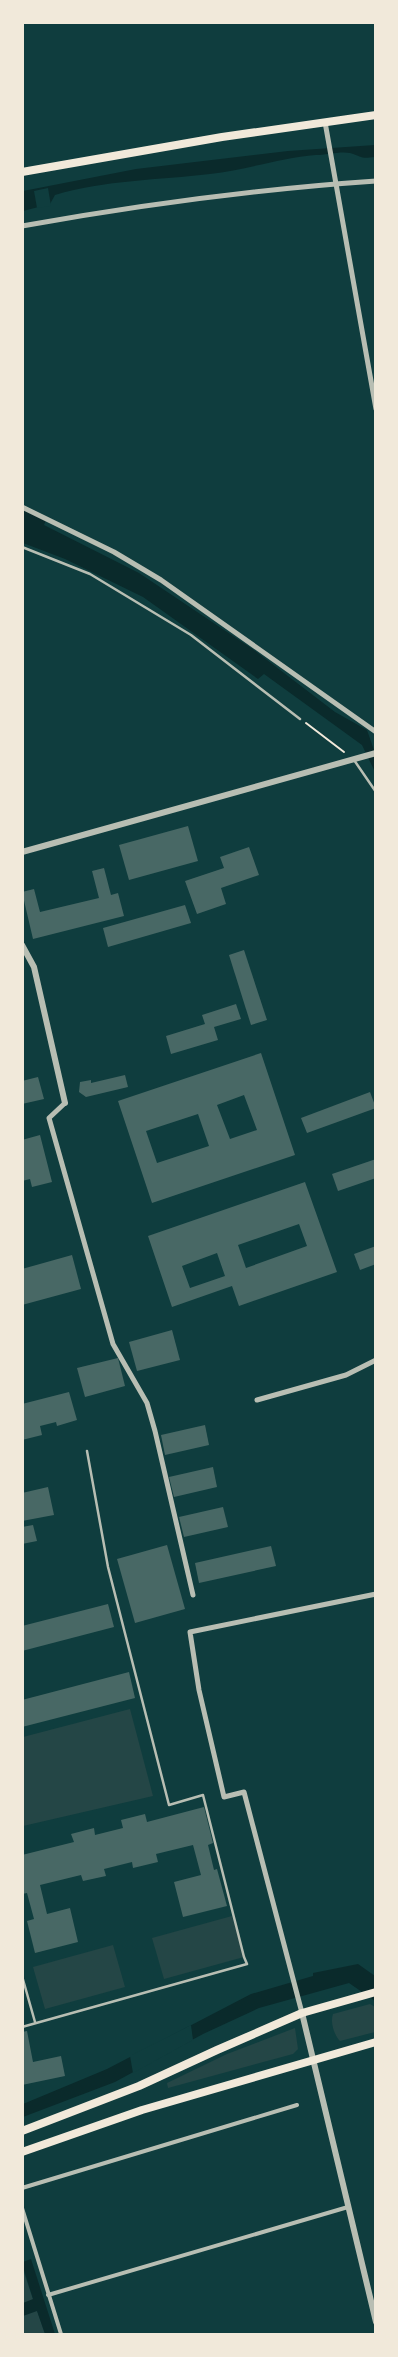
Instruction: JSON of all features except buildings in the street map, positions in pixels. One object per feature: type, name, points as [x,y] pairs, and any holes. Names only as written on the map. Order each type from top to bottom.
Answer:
[{"type":"main road","points":[[22,172],[183,144],[376,115]]},
{"type":"main road","points":[[22,2131],[124,2093],[302,2013],[376,1992]]},
{"type":"main road","points":[[22,2152],[142,2110],[376,2042]]},
{"type":"street","points":[[325,122],[376,409]]},
{"type":"street","points":[[22,226],[148,206],[336,182],[376,180]]},
{"type":"street","points":[[22,506],[71,530],[161,580],[376,732]]},
{"type":"street","points":[[22,852],[376,753]]},
{"type":"street","points":[[22,945],[34,967],[65,1103],[49,1118],[113,1344],[146,1403],[155,1431],[193,1595]]},
{"type":"street","points":[[257,1400],[346,1375],[376,1360]]},
{"type":"street","points":[[376,1594],[190,1632],[199,1690],[224,1797],[244,1792],[314,2059],[376,2322]]},
{"type":"street","points":[[22,2188],[297,2105]]},
{"type":"street","points":[[48,2295],[348,2207]]},
{"type":"street","points":[[22,2208],[61,2334]]},
{"type":"lane","points":[[22,547],[90,574],[191,635],[300,719]]},
{"type":"lane","points":[[354,760],[376,792]]},
{"type":"lane","points":[[22,2027],[248,1964],[244,1957],[203,1795],[169,1805],[108,1567],[87,1451]]},
{"type":"lane","points":[[22,1976],[35,2022]]},
{"type":"path","points":[[300,719],[354,760]]},
{"type":"shaded area","points":[[375,145],[375,157],[364,158],[350,153],[316,155],[223,172],[93,186],[55,195],[50,204],[23,211],[23,191],[136,169],[288,151]]},
{"type":"shaded area","points":[[22,509],[46,520],[44,525],[139,573],[254,650],[335,712],[367,730],[375,753],[375,772],[362,745],[264,674],[258,679],[143,597],[65,559],[23,543]]},
{"type":"shaded area","points":[[130,1709],[153,1796],[23,1826],[23,1737]]},
{"type":"shaded area","points":[[232,1916],[244,1957],[164,1979],[152,1938]]},
{"type":"shaded area","points":[[113,1945],[125,1987],[45,2009],[33,1967]]},
{"type":"shaded area","points":[[358,1964],[375,1976],[375,2001],[349,1983],[259,2008],[203,2034],[115,2082],[23,2117],[23,2104],[107,2069],[251,1994],[313,1976],[313,1973]]},
{"type":"shaded area","points":[[370,2004],[375,2007],[375,2032],[340,2041],[333,2028],[333,2014]]},
{"type":"shaded area","points":[[295,2028],[298,2049],[293,2054],[168,2088],[167,2083],[227,2054]]},
{"type":"shaded area","points":[[31,2259],[55,2334],[45,2334],[37,2311],[23,2316],[23,2303],[33,2299],[23,2267],[23,2262]]},
{"type":"shaded area","points":[[22,2267],[45,2334],[23,2334]]},
{"type":"pier","points":[[48,188],[51,206],[37,208],[34,191]]},
{"type":"pier","points":[[191,2025],[193,2040],[133,2073],[130,2056]]}]
